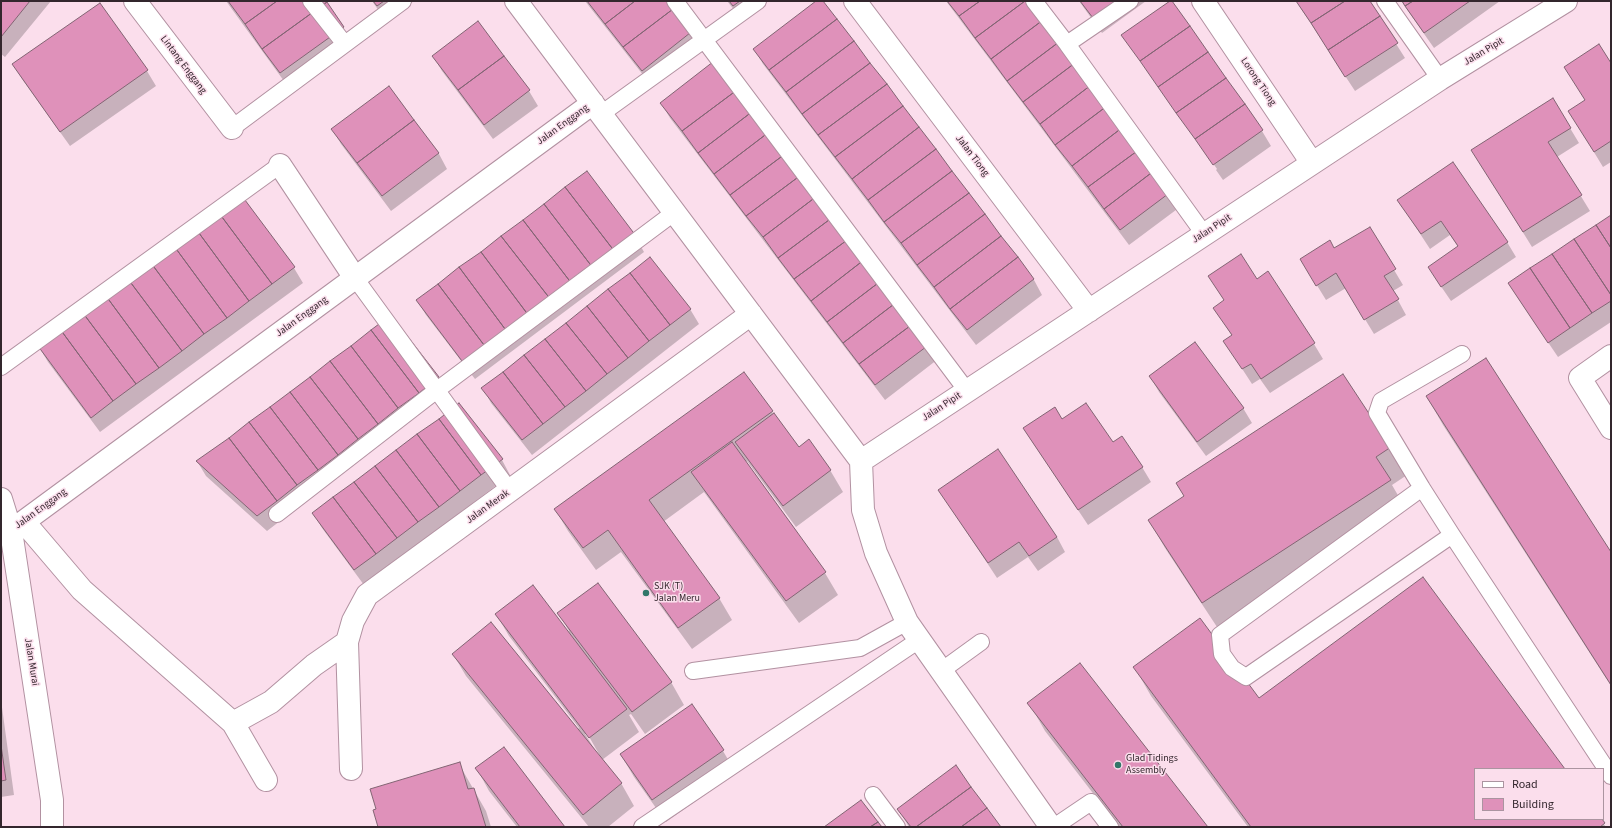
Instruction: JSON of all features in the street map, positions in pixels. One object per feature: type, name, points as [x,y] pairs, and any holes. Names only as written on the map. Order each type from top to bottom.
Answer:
[{"type":"street","name":"Lintang Enggang","points":[[135,1],[232,128]]},
{"type":"street","points":[[516,1],[861,461],[863,510],[876,553],[906,622],[1051,827]]},
{"type":"street","name":"Jalan Tiong","points":[[856,1],[1089,311]]},
{"type":"street","name":"Lorong Tiong","points":[[1203,1],[1312,162]]},
{"type":"street","name":"Jalan Pipit","points":[[861,461],[1312,162],[1440,79],[1543,7],[1566,1]]},
{"type":"street","name":"Jalan Enggang","points":[[18,527],[355,278],[597,109]]},
{"type":"street","points":[[280,165],[355,278]]},
{"type":"street","name":"Jalan Merak","points":[[351,769],[347,642],[353,622],[367,595],[751,314]]},
{"type":"street","points":[[1611,356],[1580,378],[1611,428]]},
{"type":"street","name":"Jalan Murai","points":[[1,499],[18,527],[52,800],[52,827]]},
{"type":"street","points":[[18,527],[82,590],[233,723],[266,780]]},
{"type":"street","points":[[233,723],[271,702],[314,666],[347,642]]},
{"type":"lane","points":[[311,1],[344,44]]},
{"type":"lane","points":[[232,128],[403,1]]},
{"type":"lane","points":[[675,1],[967,391]]},
{"type":"lane","points":[[597,109],[704,40],[758,1]]},
{"type":"lane","points":[[1034,1],[1067,44],[1204,234]]},
{"type":"lane","points":[[1067,44],[1130,1]]},
{"type":"lane","points":[[1385,1],[1440,79]]},
{"type":"lane","points":[[1,367],[280,165]]},
{"type":"lane","points":[[277,514],[437,390],[674,212]]},
{"type":"lane","points":[[355,278],[510,491]]},
{"type":"lane","points":[[1462,354],[1381,401],[1377,413],[1452,535],[1611,776]]},
{"type":"lane","points":[[1422,488],[1220,635],[1222,654],[1232,668],[1246,678],[1452,535]]},
{"type":"lane","points":[[693,671],[860,648],[906,622]]},
{"type":"lane","points":[[642,827],[919,640]]},
{"type":"lane","points":[[941,671],[981,642]]},
{"type":"lane","points":[[873,796],[897,827]]},
{"type":"lane","points":[[1054,827],[1091,802],[1110,827]]},
{"type":"building","points":[[1,1],[30,1],[1,37]]},
{"type":"building","points":[[228,1],[277,1],[245,24]]},
{"type":"building","points":[[277,1],[327,2],[262,49],[245,24]]},
{"type":"building","points":[[373,1],[384,1],[377,6]]},
{"type":"building","points":[[587,1],[635,1],[605,24]]},
{"type":"building","points":[[635,1],[673,1],[677,6],[623,47],[605,24]]},
{"type":"building","points":[[729,1],[740,1],[733,6]]},
{"type":"building","points":[[816,1],[823,1],[837,19],[769,70],[753,49]]},
{"type":"building","points":[[947,1],[980,1],[959,16]]},
{"type":"building","points":[[980,1],[1025,1],[975,38],[959,16]]},
{"type":"building","points":[[1025,1],[1035,1],[1047,17],[991,59],[975,38]]},
{"type":"building","points":[[1080,1],[1117,1],[1093,18]]},
{"type":"building","points":[[1172,1],[1190,26],[1140,61],[1121,35]]},
{"type":"building","points":[[1296,1],[1345,1],[1311,23]]},
{"type":"building","points":[[1345,1],[1370,1],[1380,16],[1328,50],[1311,23]]},
{"type":"building","points":[[1402,1],[1413,1],[1405,6]]},
{"type":"building","points":[[1413,1],[1470,1],[1424,33],[1405,6]]},
{"type":"building","points":[[327,2],[344,27],[280,73],[262,49]]},
{"type":"building","points":[[100,3],[148,70],[60,132],[12,64]]},
{"type":"building","points":[[677,6],[695,29],[642,71],[623,47]]},
{"type":"building","points":[[1380,16],[1398,43],[1345,77],[1328,50]]},
{"type":"building","points":[[1047,17],[1063,39],[1007,81],[991,59]]},
{"type":"building","points":[[837,19],[854,41],[786,92],[769,70]]},
{"type":"building","points":[[478,21],[504,56],[458,90],[432,56]]},
{"type":"building","points":[[1190,26],[1208,52],[1158,87],[1140,61]]},
{"type":"building","points":[[1063,39],[1079,60],[1023,102],[1007,81]]},
{"type":"building","points":[[854,41],[870,63],[802,114],[786,92]]},
{"type":"building","points":[[1599,44],[1611,63],[1611,141],[1594,152],[1568,111],[1585,100],[1564,67]]},
{"type":"building","points":[[1208,52],[1226,78],[1176,113],[1158,87]]},
{"type":"building","points":[[504,56],[530,90],[484,125],[458,90]]},
{"type":"building","points":[[718,58],[741,87],[682,131],[660,103]]},
{"type":"building","points":[[1079,60],[1095,82],[1040,124],[1023,102]]},
{"type":"building","points":[[870,63],[887,84],[818,135],[802,114]]},
{"type":"building","points":[[1226,78],[1245,104],[1195,139],[1176,113]]},
{"type":"building","points":[[1095,82],[1111,103],[1055,145],[1040,124]]},
{"type":"building","points":[[887,84],[903,106],[835,157],[818,135]]},
{"type":"building","points":[[389,86],[414,120],[357,163],[331,129]]},
{"type":"building","points":[[741,87],[757,108],[698,153],[682,131]]},
{"type":"building","points":[[1553,98],[1571,128],[1548,142],[1582,195],[1523,232],[1471,150]]},
{"type":"building","points":[[1111,103],[1127,124],[1072,166],[1055,145]]},
{"type":"building","points":[[1245,104],[1263,130],[1213,165],[1195,139]]},
{"type":"building","points":[[903,106],[919,127],[852,179],[835,157]]},
{"type":"building","points":[[757,108],[773,129],[714,174],[698,153]]},
{"type":"building","points":[[414,120],[439,153],[382,196],[357,163]]},
{"type":"building","points":[[1127,124],[1144,146],[1088,187],[1072,166]]},
{"type":"building","points":[[919,127],[936,149],[868,200],[852,179]]},
{"type":"building","points":[[773,129],[789,151],[730,195],[714,174]]},
{"type":"building","points":[[1144,146],[1159,167],[1104,209],[1088,187]]},
{"type":"building","points":[[936,149],[952,171],[884,222],[868,200]]},
{"type":"building","points":[[789,151],[805,172],[746,216],[730,195]]},
{"type":"building","points":[[1453,162],[1508,242],[1441,287],[1428,267],[1458,246],[1441,221],[1421,234],[1397,200]]},
{"type":"building","points":[[1159,167],[1176,188],[1120,230],[1104,209]]},
{"type":"building","points":[[587,171],[636,236],[615,252],[565,187]]},
{"type":"building","points":[[952,171],[969,193],[901,243],[884,222]]},
{"type":"building","points":[[805,172],[821,193],[763,237],[746,216]]},
{"type":"building","points":[[565,187],[615,252],[593,268],[544,204]]},
{"type":"building","points":[[821,193],[837,214],[778,258],[763,237]]},
{"type":"building","points":[[969,193],[985,214],[917,265],[901,243]]},
{"type":"building","points":[[242,196],[295,267],[272,284],[219,213]]},
{"type":"building","points":[[544,204],[593,268],[572,284],[523,220]]},
{"type":"building","points":[[219,213],[272,284],[249,301],[196,229]]},
{"type":"building","points":[[837,214],[854,235],[794,279],[778,258]]},
{"type":"building","points":[[985,214],[1001,236],[934,287],[917,265]]},
{"type":"building","points":[[1611,215],[1611,248],[1596,225]]},
{"type":"building","points":[[523,220],[572,284],[551,300],[501,236]]},
{"type":"building","points":[[1596,225],[1611,248],[1611,295],[1574,239]]},
{"type":"building","points":[[1370,227],[1396,269],[1384,276],[1399,299],[1364,320],[1336,273],[1316,286],[1300,259],[1330,240],[1334,248]]},
{"type":"building","points":[[196,229],[249,301],[227,318],[174,246]]},
{"type":"building","points":[[854,235],[869,256],[811,301],[794,279]]},
{"type":"building","points":[[501,236],[551,300],[529,316],[481,252]]},
{"type":"building","points":[[1001,236],[1018,257],[950,309],[934,287]]},
{"type":"building","points":[[1574,239],[1611,295],[1611,301],[1592,313],[1552,254]]},
{"type":"building","points":[[174,246],[227,318],[204,334],[151,263]]},
{"type":"building","points":[[481,252],[529,316],[508,333],[459,267]]},
{"type":"building","points":[[1241,254],[1257,279],[1268,271],[1315,343],[1261,379],[1251,364],[1242,369],[1223,341],[1232,335],[1213,308],[1224,300],[1208,276]]},
{"type":"building","points":[[1552,254],[1592,313],[1570,328],[1530,268]]},
{"type":"building","points":[[869,256],[886,277],[827,322],[811,301]]},
{"type":"building","points":[[650,257],[691,309],[670,325],[630,273]]},
{"type":"building","points":[[1018,257],[1034,279],[967,330],[950,309]]},
{"type":"building","points":[[151,263],[204,334],[182,351],[128,279]]},
{"type":"building","points":[[459,267],[508,333],[487,349],[438,284]]},
{"type":"building","points":[[1530,268],[1570,328],[1548,343],[1508,283]]},
{"type":"building","points":[[630,273],[670,325],[649,341],[608,289]]},
{"type":"building","points":[[886,277],[902,298],[843,343],[827,322]]},
{"type":"building","points":[[128,279],[182,351],[159,368],[106,296]]},
{"type":"building","points":[[438,284],[487,349],[465,365],[416,300]]},
{"type":"building","points":[[608,289],[649,341],[628,358],[587,306]]},
{"type":"building","points":[[106,296],[159,368],[136,384],[83,313]]},
{"type":"building","points":[[902,298],[918,320],[859,364],[843,343]]},
{"type":"building","points":[[587,306],[628,358],[607,374],[566,323]]},
{"type":"building","points":[[83,313],[136,384],[113,401],[60,329]]},
{"type":"building","points":[[391,315],[439,377],[419,393],[371,330]]},
{"type":"building","points":[[918,320],[934,341],[875,385],[859,364]]},
{"type":"building","points":[[566,323],[607,374],[586,391],[545,339]]},
{"type":"building","points":[[60,329],[113,401],[91,418],[38,346]]},
{"type":"building","points":[[371,330],[419,393],[398,408],[351,346]]},
{"type":"building","points":[[545,339],[586,391],[565,407],[524,355]]},
{"type":"building","points":[[1195,342],[1244,408],[1197,442],[1149,376]]},
{"type":"building","points":[[351,346],[398,408],[378,424],[330,361]]},
{"type":"building","points":[[524,355],[565,407],[543,424],[503,372]]},
{"type":"building","points":[[1486,358],[1611,552],[1611,685],[1426,396]]},
{"type":"building","points":[[330,361],[378,424],[358,439],[310,377]]},
{"type":"building","points":[[503,372],[543,424],[522,440],[481,388]]},
{"type":"building","points":[[744,372],[773,411],[649,500],[720,598],[678,628],[608,530],[583,548],[554,509]]},
{"type":"building","points":[[1343,374],[1391,447],[1376,457],[1391,480],[1202,603],[1148,520],[1184,496],[1176,483]]},
{"type":"building","points":[[310,377],[358,439],[338,455],[290,392]]},
{"type":"building","points":[[290,392],[338,455],[318,470],[270,407]]},
{"type":"building","points":[[459,403],[503,459],[481,475],[439,419]]},
{"type":"building","points":[[1086,403],[1113,442],[1122,436],[1143,467],[1078,510],[1023,428],[1055,407],[1062,419]]},
{"type":"building","points":[[270,407],[318,470],[297,485],[249,422]]},
{"type":"building","points":[[774,413],[799,447],[809,439],[831,470],[783,506],[735,442]]},
{"type":"building","points":[[439,419],[481,475],[460,491],[417,434]]},
{"type":"building","points":[[249,422],[297,485],[277,501],[229,438]]},
{"type":"building","points":[[417,434],[460,491],[439,507],[396,450]]},
{"type":"building","points":[[229,438],[277,501],[257,516],[196,461]]},
{"type":"building","points":[[732,442],[826,572],[786,601],[691,472]]},
{"type":"building","points":[[998,449],[1057,537],[1029,556],[1019,542],[988,563],[938,490]]},
{"type":"building","points":[[396,450],[439,507],[418,522],[375,466]]},
{"type":"building","points":[[375,466],[418,522],[397,538],[354,482]]},
{"type":"building","points":[[354,482],[397,538],[376,554],[333,497]]},
{"type":"building","points":[[333,497],[376,554],[354,570],[312,513]]},
{"type":"building","points":[[1423,577],[1564,768],[1474,768],[1474,820],[1603,820],[1605,823],[1600,827],[1251,827],[1133,667],[1200,618],[1259,698]]},
{"type":"building","points":[[598,583],[672,682],[632,712],[557,613]]},
{"type":"building","points":[[533,585],[627,709],[589,738],[495,614]]},
{"type":"building","points":[[491,622],[622,783],[583,815],[452,654]]},
{"type":"building","name":"Glad Tidings Assembly","points":[[1080,663],[1208,827],[1123,827],[1027,703]]},
{"type":"building","points":[[692,704],[724,750],[652,800],[620,754]]},
{"type":"building","points":[[1,745],[6,780],[1,781]]},
{"type":"building","points":[[504,747],[565,827],[520,827],[475,768]]},
{"type":"building","points":[[460,762],[468,789],[474,788],[486,827],[378,827],[373,810],[376,809],[370,789]]},
{"type":"building","points":[[956,765],[971,787],[916,827],[911,827],[897,809]]},
{"type":"building","points":[[971,787],[987,808],[961,827],[916,827]]},
{"type":"building","points":[[861,800],[878,822],[870,827],[824,827]]},
{"type":"building","points":[[987,808],[1001,827],[961,827]]},
{"type":"building","points":[[878,822],[882,827],[870,827]]},
{"type":"place","name":"SJK (T) Jalan Meru","points":[[646,593]]},
{"type":"place","name":"Glad Tidings Assembly","points":[[1118,765]]}]
